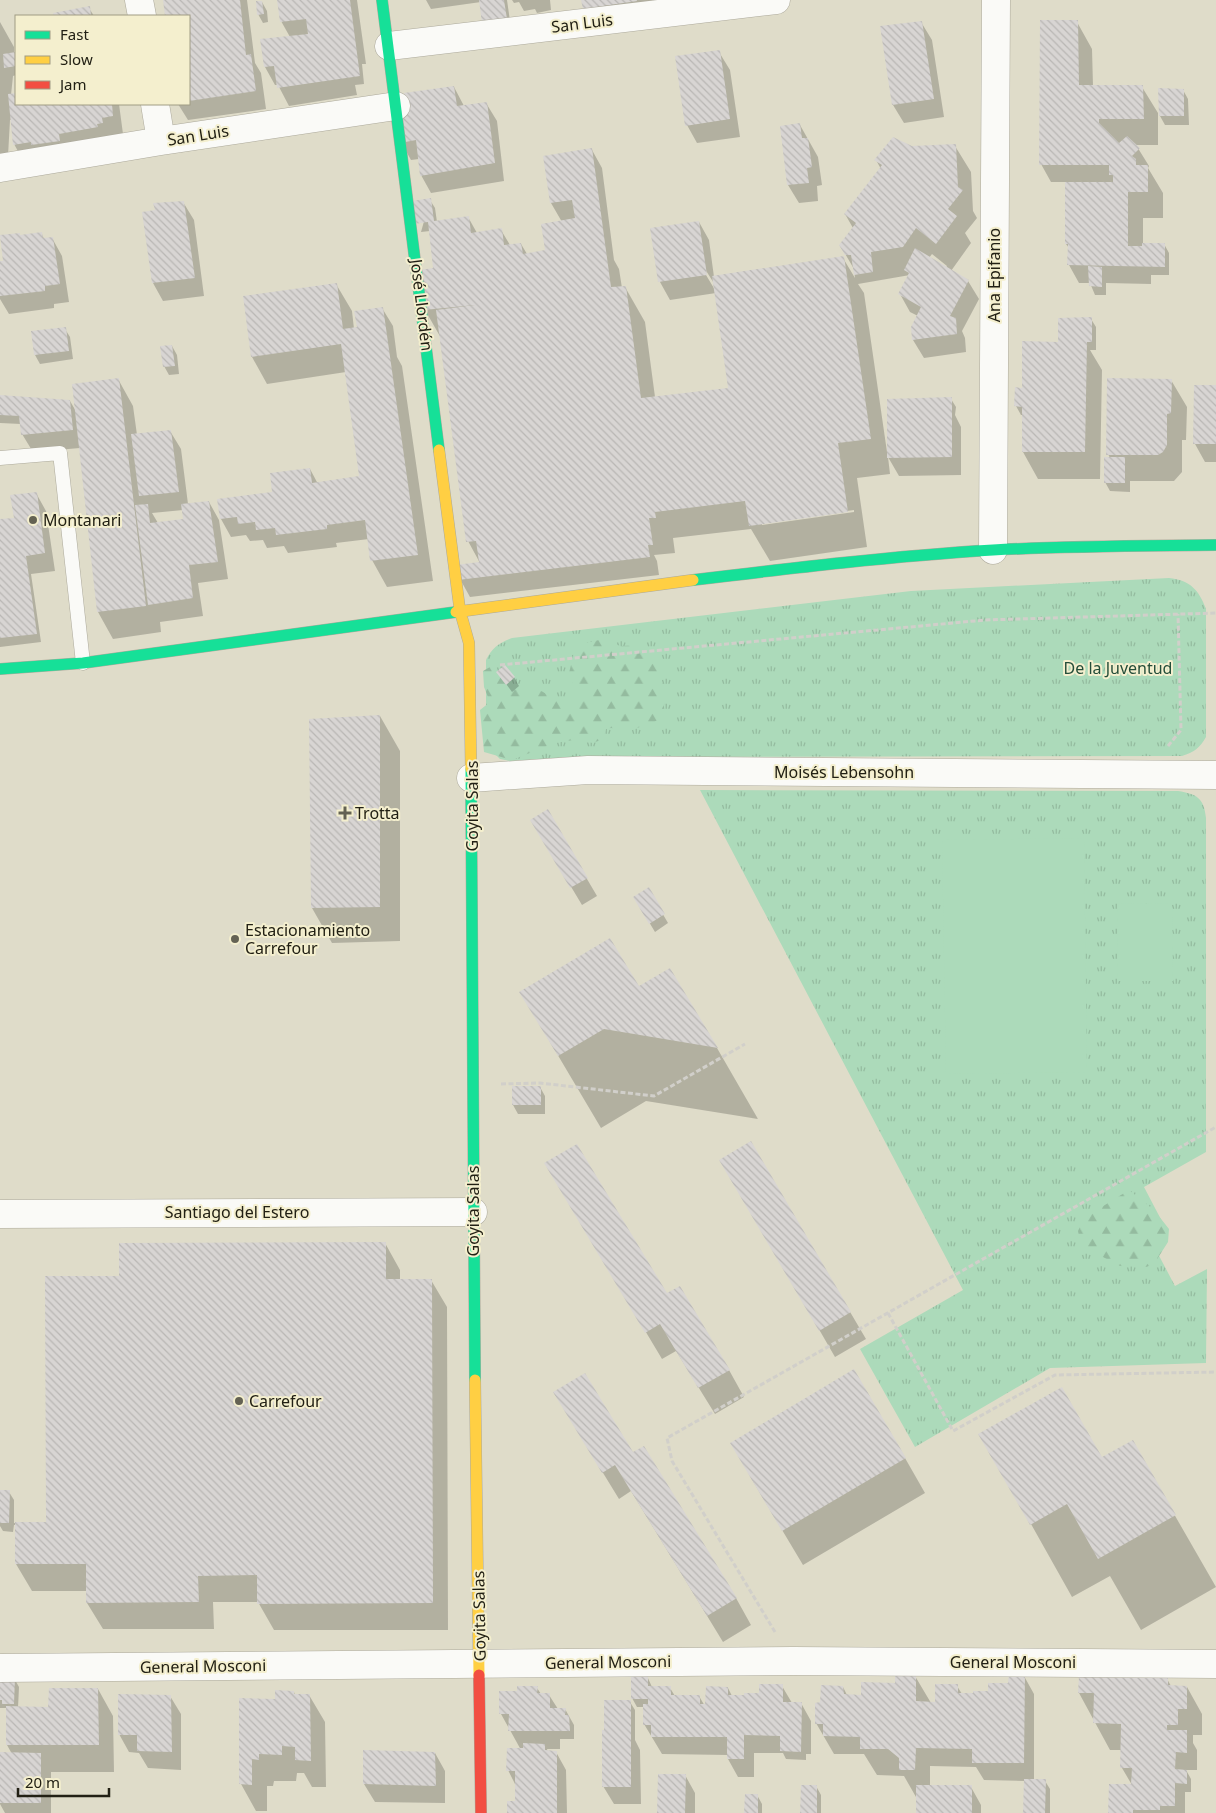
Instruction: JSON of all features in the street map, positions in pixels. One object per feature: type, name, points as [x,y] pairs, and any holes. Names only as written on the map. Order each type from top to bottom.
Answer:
[{"type":"street","points":[[139,0],[142,15]]},
{"type":"street","name":"José Llordén","points":[[382,0],[460,611]]},
{"type":"street","name":"San Luis","points":[[389,46],[776,0]]},
{"type":"street","name":"Ana Epifanio","points":[[993,550],[996,0]]},
{"type":"street","points":[[155,105],[161,141]]},
{"type":"street","name":"San Luis","points":[[0,168],[161,141],[396,106]]},
{"type":"street","points":[[0,669],[83,663],[683,581],[826,564],[993,550],[1216,545]]},
{"type":"street","name":"Goyita Salas","points":[[460,611],[469,642],[470,658],[473,1212],[481,1813]]},
{"type":"street","name":"Moisés Lebensohn","points":[[471,778],[588,770],[1216,775]]},
{"type":"street","name":"Santiago del Estero","points":[[0,1214],[473,1212]]},
{"type":"street","name":"General Mosconi","points":[[0,1668],[793,1661],[1216,1664]]},
{"type":"lane","points":[[0,458],[60,453],[83,663]]},
{"type":"path","points":[[470,658],[494,665],[985,620],[1216,612]]},
{"type":"path","points":[[1168,746],[1181,730],[1178,614]]},
{"type":"path","points":[[473,1084],[540,1083],[654,1096],[745,1044]]},
{"type":"path","points":[[793,1661],[672,1461],[667,1438],[1216,1127]]},
{"type":"path","points":[[888,1313],[953,1431],[1055,1375],[1216,1372]]},
{"type":"green space","name":"De la Juventud","points":[[1169,578],[1183,581],[1193,587],[1206,609],[1206,737],[1196,749],[1182,756],[573,757],[510,761],[500,759],[494,753],[486,738],[486,660],[496,646],[512,638],[911,591]]},
{"type":"green space","points":[[599,640],[621,646],[646,645],[660,675],[666,696],[661,719],[632,730],[606,729],[603,739],[593,743],[574,740],[555,743],[512,760],[484,752],[480,710],[490,702],[484,687],[483,671],[490,667],[502,672],[510,690],[536,688],[564,704],[578,700],[569,673],[576,645]]},
{"type":"green space","points":[[700,790],[1178,791],[1195,796],[1201,801],[1206,818],[1206,1152],[1144,1187],[1166,1229],[1156,1250],[1175,1286],[1207,1269],[1206,1363],[1050,1368],[915,1447],[860,1349],[963,1290]]},
{"type":"green space","points":[[1084,838],[1087,1072],[946,1074],[942,840]]},
{"type":"green space","points":[[1172,903],[1173,981],[1118,981],[1117,904]]},
{"type":"green space","points":[[1129,1190],[1154,1210],[1169,1229],[1168,1242],[1154,1264],[1146,1267],[1120,1266],[1103,1257],[1090,1254],[1081,1246],[1078,1231],[1084,1218]]},
{"type":"building","points":[[163,0],[240,0],[246,55],[251,54],[256,91],[190,101],[190,15],[165,15]]},
{"type":"building","points":[[277,0],[350,0],[360,76],[277,88],[274,66],[264,67],[260,39],[308,34],[306,19],[280,22]]},
{"type":"building","points":[[479,0],[504,0],[507,19],[482,23]]},
{"type":"building","points":[[581,0],[637,0],[637,1],[583,9]]},
{"type":"building","points":[[256,1],[262,1],[264,14],[257,15]]},
{"type":"building","points":[[90,6],[91,15],[54,15],[53,13]]},
{"type":"building","points":[[1040,20],[1078,20],[1079,85],[1143,85],[1144,119],[1099,119],[1099,123],[1119,143],[1127,136],[1140,148],[1132,156],[1136,159],[1136,165],[1148,165],[1148,192],[1128,192],[1128,246],[1142,246],[1142,243],[1165,243],[1165,267],[1067,265],[1068,244],[1065,244],[1065,182],[1113,182],[1113,175],[1109,175],[1109,165],[1039,165]]},
{"type":"building","points":[[922,21],[934,99],[892,105],[880,26]]},
{"type":"building","points":[[720,50],[730,119],[685,126],[675,56]]},
{"type":"building","points":[[15,52],[15,66],[4,68],[3,54]]},
{"type":"building","points":[[454,86],[457,106],[487,102],[495,163],[420,176],[416,140],[400,143],[404,93]]},
{"type":"building","points":[[1158,88],[1184,89],[1184,116],[1159,116]]},
{"type":"building","points":[[15,93],[15,105],[112,105],[113,116],[102,118],[103,123],[97,124],[98,127],[59,134],[60,141],[31,145],[31,142],[13,145],[8,94]]},
{"type":"building","points":[[800,123],[802,138],[808,138],[812,167],[807,168],[809,183],[787,185],[780,126]]},
{"type":"building","points":[[893,137],[912,146],[956,144],[958,187],[963,190],[948,209],[957,216],[936,244],[916,228],[903,247],[871,252],[873,272],[854,275],[851,255],[845,255],[839,245],[856,223],[844,214],[882,165],[874,160]]},
{"type":"building","points":[[592,148],[611,287],[626,286],[641,398],[728,388],[712,276],[844,256],[871,439],[838,443],[848,512],[749,526],[745,501],[655,512],[656,518],[649,518],[653,545],[648,545],[650,557],[458,580],[456,565],[479,562],[476,541],[466,542],[436,310],[475,305],[424,310],[420,270],[433,268],[428,222],[414,224],[412,201],[431,198],[434,221],[469,216],[471,233],[502,228],[504,245],[521,243],[523,254],[545,250],[541,224],[575,218],[572,200],[550,203],[543,156]]},
{"type":"building","points":[[184,201],[195,278],[152,283],[142,212],[155,210],[153,203]]},
{"type":"building","points":[[699,221],[707,275],[658,282],[650,228]]},
{"type":"building","points":[[42,232],[43,238],[53,237],[60,284],[45,286],[45,291],[0,296],[0,261],[3,261],[0,235]]},
{"type":"building","points":[[915,248],[969,280],[950,316],[956,318],[957,334],[912,340],[911,327],[921,307],[898,294],[909,273],[904,270]]},
{"type":"building","points":[[1088,266],[1102,267],[1102,287],[1089,286]]},
{"type":"building","points":[[337,283],[343,329],[357,327],[354,311],[383,307],[418,555],[370,561],[365,520],[327,525],[327,529],[276,535],[275,528],[256,530],[255,522],[238,524],[237,517],[220,519],[217,499],[272,492],[270,473],[310,468],[312,483],[359,476],[341,344],[251,357],[243,296]]},
{"type":"building","points":[[1092,317],[1092,342],[1087,342],[1085,452],[1022,452],[1022,407],[1014,406],[1015,387],[1022,388],[1022,341],[1058,342],[1058,318]]},
{"type":"building","points":[[66,327],[69,351],[34,355],[31,331]]},
{"type":"building","points":[[172,345],[175,366],[163,367],[160,346]]},
{"type":"building","points":[[119,378],[146,606],[97,612],[72,384]]},
{"type":"building","points":[[1107,378],[1172,379],[1171,413],[1167,414],[1167,445],[1163,452],[1158,455],[1106,455]]},
{"type":"building","points":[[1194,385],[1216,385],[1216,444],[1193,444]]},
{"type":"building","points":[[0,395],[70,400],[73,430],[21,435],[19,416],[0,415]]},
{"type":"building","points":[[952,397],[952,457],[887,458],[887,399]]},
{"type":"building","points":[[171,430],[179,492],[139,496],[131,434]]},
{"type":"building","points":[[1104,457],[1125,457],[1125,483],[1104,483]]},
{"type":"building","points":[[37,492],[45,553],[26,556],[37,634],[0,638],[0,519],[14,518],[10,495]]},
{"type":"building","points":[[209,501],[218,562],[189,565],[193,598],[148,605],[135,505],[148,504],[150,523],[183,519],[181,504]]},
{"type":"building","points":[[505,665],[515,677],[506,685],[496,672]]},
{"type":"building","name":"Trotta","points":[[380,715],[380,907],[311,908],[309,719]]},
{"type":"building","points":[[548,809],[588,878],[570,888],[530,820]]},
{"type":"building","points":[[649,887],[665,914],[649,924],[633,897]]},
{"type":"building","points":[[610,938],[639,986],[670,968],[718,1048],[604,1029],[558,1056],[519,992]]},
{"type":"building","points":[[512,1086],[541,1086],[541,1105],[512,1105]]},
{"type":"building","points":[[751,1141],[851,1312],[819,1331],[719,1160]]},
{"type":"building","points":[[577,1144],[667,1293],[680,1286],[730,1370],[698,1388],[660,1324],[645,1333],[544,1163]]},
{"type":"building","name":"Carrefour","points":[[386,1242],[386,1279],[432,1279],[433,1603],[257,1604],[257,1575],[198,1576],[199,1602],[86,1603],[86,1564],[15,1564],[15,1522],[46,1522],[45,1276],[119,1276],[119,1243]]},
{"type":"building","points":[[854,1369],[906,1458],[782,1531],[730,1443]]},
{"type":"building","points":[[585,1373],[633,1452],[644,1446],[737,1598],[707,1616],[615,1465],[602,1473],[553,1392]]},
{"type":"building","points":[[1062,1387],[1102,1457],[1133,1440],[1176,1515],[1098,1559],[1067,1504],[1030,1525],[978,1434]]},
{"type":"building","points":[[0,1490],[10,1490],[9,1523],[0,1523]]},
{"type":"building","points":[[895,1674],[916,1675],[916,1701],[935,1702],[935,1684],[958,1684],[958,1693],[973,1693],[973,1691],[988,1691],[988,1683],[1008,1683],[1009,1674],[1025,1674],[1024,1763],[972,1763],[972,1749],[916,1748],[915,1770],[899,1770],[899,1758],[888,1749],[860,1749],[860,1737],[823,1736],[823,1724],[815,1724],[815,1703],[820,1702],[821,1685],[843,1686],[844,1694],[861,1695],[861,1682],[895,1683]]},
{"type":"building","points":[[631,1675],[648,1675],[648,1686],[671,1686],[671,1695],[700,1695],[700,1704],[705,1704],[706,1686],[728,1687],[728,1695],[744,1695],[744,1693],[759,1693],[759,1684],[783,1684],[783,1702],[802,1702],[801,1752],[780,1751],[780,1736],[744,1735],[744,1759],[727,1759],[727,1737],[651,1737],[651,1725],[643,1725],[643,1704],[648,1704],[648,1699],[631,1699]]},
{"type":"building","points":[[1079,1676],[1168,1678],[1168,1685],[1187,1686],[1187,1709],[1178,1709],[1178,1725],[1167,1725],[1167,1730],[1187,1730],[1187,1753],[1176,1752],[1175,1769],[1187,1770],[1187,1784],[1175,1783],[1175,1806],[1160,1806],[1160,1810],[1133,1810],[1133,1813],[1108,1813],[1109,1784],[1131,1784],[1132,1768],[1120,1768],[1121,1724],[1093,1723],[1094,1693],[1078,1693]]},
{"type":"building","points":[[0,1677],[15,1677],[14,1704],[2,1704],[2,1700],[0,1700]]},
{"type":"building","points":[[517,1686],[538,1686],[537,1693],[550,1693],[550,1708],[566,1708],[565,1715],[569,1715],[570,1731],[508,1731],[509,1714],[499,1714],[499,1691],[517,1691]]},
{"type":"building","points":[[49,1688],[98,1688],[99,1745],[6,1745],[6,1706],[48,1707]]},
{"type":"building","points":[[275,1690],[294,1691],[294,1694],[310,1694],[311,1761],[295,1760],[295,1747],[282,1746],[282,1755],[259,1754],[259,1760],[252,1759],[252,1785],[239,1784],[239,1698],[275,1699]]},
{"type":"building","points":[[118,1694],[171,1695],[172,1752],[137,1751],[137,1735],[118,1735]]},
{"type":"building","points":[[604,1700],[631,1700],[631,1787],[602,1787]]},
{"type":"building","points":[[523,1743],[545,1744],[545,1750],[557,1751],[557,1813],[507,1813],[507,1801],[515,1801],[515,1771],[506,1771],[507,1748],[523,1748]]},
{"type":"building","points":[[363,1750],[435,1752],[436,1786],[363,1784]]},
{"type":"building","points":[[0,1752],[41,1753],[41,1803],[0,1803]]},
{"type":"building","points":[[658,1774],[686,1774],[685,1813],[657,1813]]},
{"type":"building","points":[[1024,1779],[1046,1779],[1045,1813],[1023,1813]]},
{"type":"building","points":[[801,1785],[817,1785],[817,1813],[800,1813]]},
{"type":"building","points":[[916,1785],[972,1785],[972,1813],[916,1813]]},
{"type":"building","points":[[745,1794],[758,1794],[758,1813],[744,1813]]},
{"type":"traffic: fast","points":[[382,0],[439,450]]},
{"type":"traffic: fast","points":[[693,580],[880,559],[993,550],[1216,545]]},
{"type":"traffic: fast","points":[[0,669],[83,663],[456,612]]},
{"type":"traffic: fast","points":[[471,769],[475,1380]]},
{"type":"traffic: slow","points":[[439,450],[460,611],[469,643],[471,769]]},
{"type":"traffic: slow","points":[[456,612],[693,580]]},
{"type":"traffic: slow","points":[[475,1380],[479,1675]]},
{"type":"traffic: jam","points":[[479,1675],[481,1813]]},
{"type":"place","name":"Montanari","points":[[33,520]]},
{"type":"place","name":"Trotta","points":[[345,813]]},
{"type":"place","name":"Estacionamiento Carrefour","points":[[235,939]]},
{"type":"place","name":"Carrefour","points":[[239,1401]]}]
